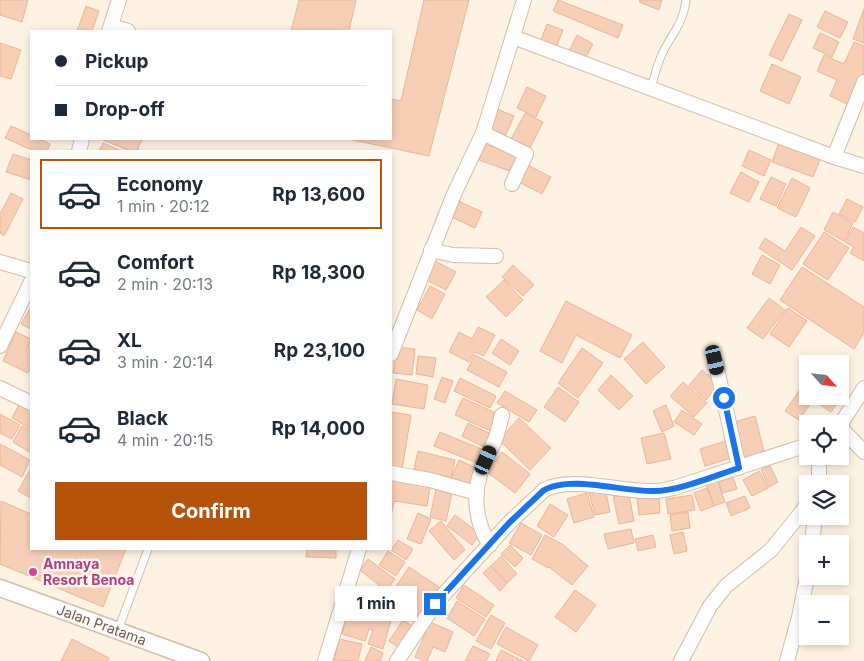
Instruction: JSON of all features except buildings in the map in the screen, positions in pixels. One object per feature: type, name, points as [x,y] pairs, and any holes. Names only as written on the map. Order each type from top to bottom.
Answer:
[{"type":"street","points":[[110,29],[119,0]]},
{"type":"street","points":[[392,351],[430,250],[482,133],[524,0]]},
{"type":"street","points":[[513,37],[834,157],[864,166]]},
{"type":"street","points":[[834,157],[864,82]]},
{"type":"street","points":[[482,133],[526,154],[512,184]]},
{"type":"street","points":[[430,250],[453,255],[496,256]]},
{"type":"street","points":[[0,262],[30,271]]},
{"type":"street","points":[[0,346],[30,284]]},
{"type":"street","points":[[715,360],[739,468]]},
{"type":"street","points":[[0,388],[30,403]]},
{"type":"street","points":[[847,415],[864,388]]},
{"type":"street","points":[[490,545],[480,530],[476,507],[477,493],[480,474],[498,434],[502,415]]},
{"type":"street","points":[[849,436],[864,452]]},
{"type":"street","points":[[396,661],[435,604],[509,523],[544,490],[550,487],[588,485],[654,491],[674,488],[799,448]]},
{"type":"street","points":[[392,473],[444,483],[477,493]]},
{"type":"street","points":[[681,661],[710,606],[726,586],[771,550],[799,515]]},
{"type":"street","points":[[325,661],[360,550]]},
{"type":"street","points":[[787,661],[805,585]]},
{"type":"street","name":"Jalan Pratama","points":[[0,588],[118,630],[167,654],[201,661]]},
{"type":"lane","points":[[651,89],[654,74],[662,53],[680,25],[686,0]]},
{"type":"lane","points":[[118,630],[148,550]]},
{"type":"place","name":"Amnaya Resort Benoa","points":[[33,572]]},
{"type":"route","points":[[435,604],[509,523],[544,490],[550,487],[588,485],[654,491],[674,488],[739,468],[724,398]]}]
